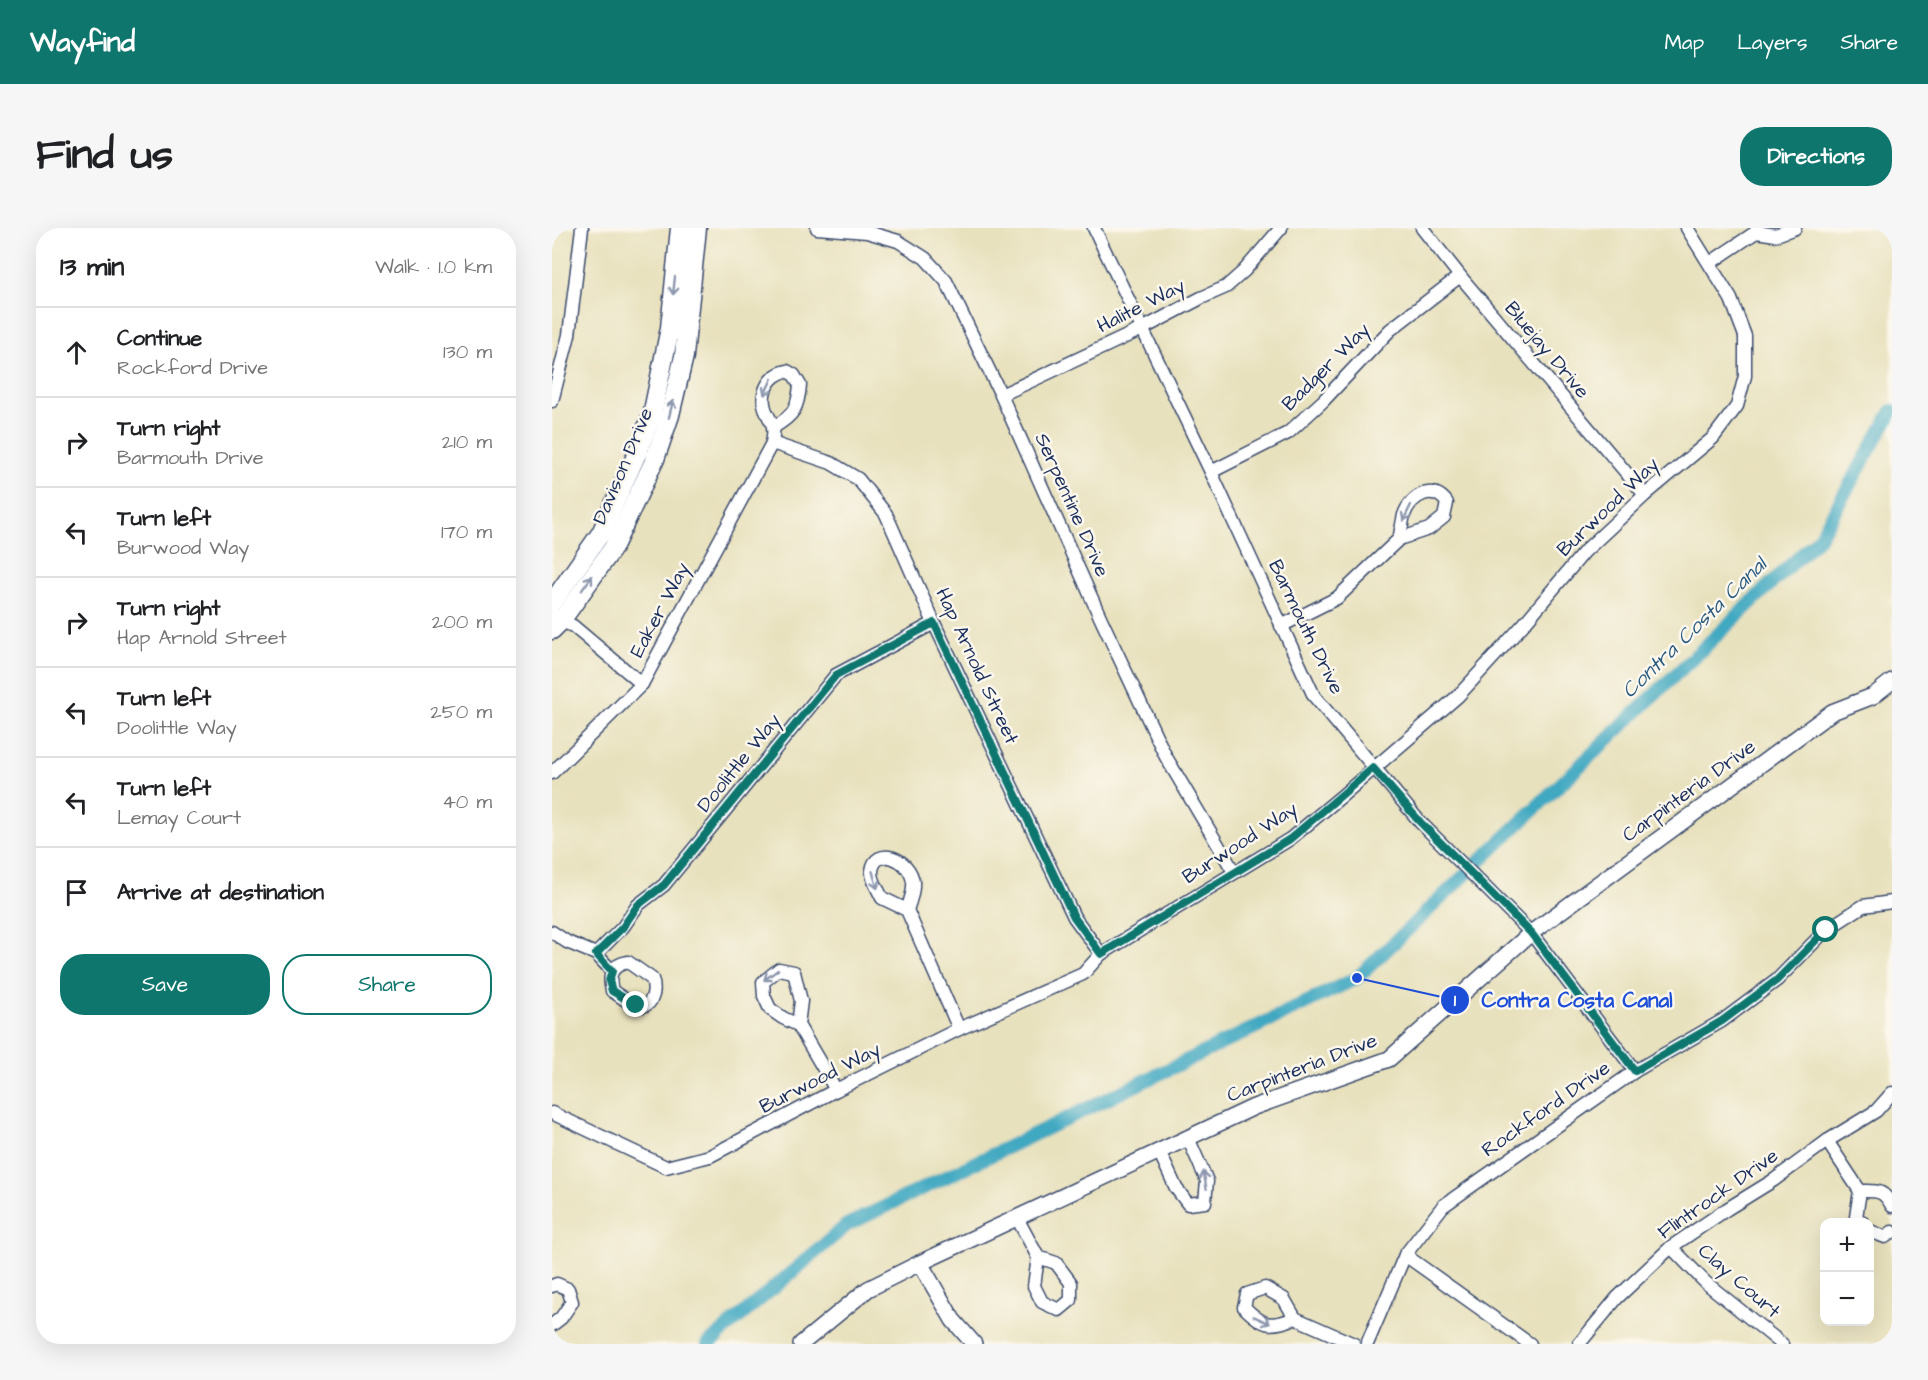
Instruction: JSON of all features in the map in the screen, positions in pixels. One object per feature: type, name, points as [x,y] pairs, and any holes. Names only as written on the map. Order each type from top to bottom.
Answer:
[{"type":"main road","name":"Davison Drive","points":[[552,603],[601,533],[650,420],[670,328],[680,228]]},
{"type":"main road","name":"Davison Drive","points":[[555,621],[613,548],[655,459],[670,415],[684,356],[697,228]]},
{"type":"street","points":[[552,401],[569,335],[582,228]]},
{"type":"street","name":"Serpentine Drive","points":[[817,228],[867,232],[898,241],[925,258],[946,281],[1001,395],[1166,758],[1234,872]]},
{"type":"street","name":"Barmouth Drive","points":[[1094,228],[1211,472],[1314,696],[1420,822],[1531,933],[1635,1071]]},
{"type":"street","name":"Halite Way","points":[[1001,395],[1226,287],[1244,271],[1281,228]]},
{"type":"street","name":"Bluejay Drive","points":[[1422,228],[1645,495]]},
{"type":"street","name":"Burwood Way","points":[[552,1113],[666,1167],[710,1156],[959,1029],[1083,974],[1101,954],[1290,839],[1458,696],[1523,625],[1585,551],[1645,495],[1713,438],[1737,406],[1745,376],[1745,336],[1731,299],[1687,228]]},
{"type":"street","points":[[1710,263],[1756,230],[1776,235],[1795,228]]},
{"type":"street","name":"Badger Way","points":[[1211,472],[1288,433],[1323,401],[1390,330],[1460,276]]},
{"type":"street","points":[[772,443],[774,427]]},
{"type":"street","name":"Hap Arnold Street","points":[[772,443],[831,463],[858,478],[886,514],[934,623],[1074,917],[1101,954]]},
{"type":"street","name":"Eaker Way","points":[[552,773],[642,684],[772,443]]},
{"type":"street","points":[[1281,626],[1337,598],[1399,539]]},
{"type":"street","points":[[555,621],[573,626],[642,684]]},
{"type":"street","name":"Doolittle Way","points":[[596,954],[623,927],[638,905],[664,885],[836,675],[934,623]]},
{"type":"street","name":"Carpinteria Drive","points":[[801,1344],[868,1289],[920,1263],[1254,1107],[1389,1059],[1531,933],[1832,712],[1873,696],[1892,681]]},
{"type":"street","name":"Rockford Drive","points":[[1367,1344],[1405,1255],[1443,1206],[1635,1071],[1722,1021],[1777,980],[1826,930],[1863,906],[1892,902]]},
{"type":"street","points":[[907,910],[959,1029]]},
{"type":"street","points":[[552,932],[567,942],[596,954],[612,971]]},
{"type":"street","points":[[798,1025],[801,1001],[795,972],[778,969],[763,982],[764,996],[770,1009],[798,1025],[836,1090]]},
{"type":"street","name":"Flintrock Drive","points":[[1579,1344],[1617,1298],[1671,1247],[1875,1111],[1892,1092]]},
{"type":"street","points":[[1159,1152],[1176,1188],[1188,1204],[1205,1202],[1207,1181],[1199,1158],[1188,1138]]},
{"type":"street","points":[[1827,1141],[1860,1191],[1857,1218]]},
{"type":"street","points":[[1860,1191],[1878,1191],[1887,1196],[1892,1206]]},
{"type":"street","points":[[1017,1218],[1038,1257]]},
{"type":"street","points":[[1874,1233],[1885,1237],[1892,1232]]},
{"type":"street","name":"Clay Court","points":[[1671,1247],[1705,1282],[1782,1344]]},
{"type":"street","points":[[1405,1255],[1530,1344]]},
{"type":"street","points":[[920,1263],[953,1320],[974,1344]]},
{"type":"street","points":[[552,1286],[557,1284],[568,1289],[573,1302],[561,1318],[552,1325]]},
{"type":"street","points":[[1295,1318],[1354,1344]]},
{"type":"waterway","name":"Contra Costa Canal","points":[[708,1344],[847,1225],[1357,978],[1819,538],[1892,411]]},
{"type":"place","name":"Contra Costa Canal","points":[[1357,978]]},
{"type":"route","points":[[636,1005],[612,991],[609,981],[612,971],[596,954],[623,927],[638,905],[664,885],[836,675],[934,623],[1074,917],[1101,954],[1290,839],[1373,768],[1420,822],[1531,933],[1635,1071],[1722,1021],[1777,980],[1826,930]]}]
